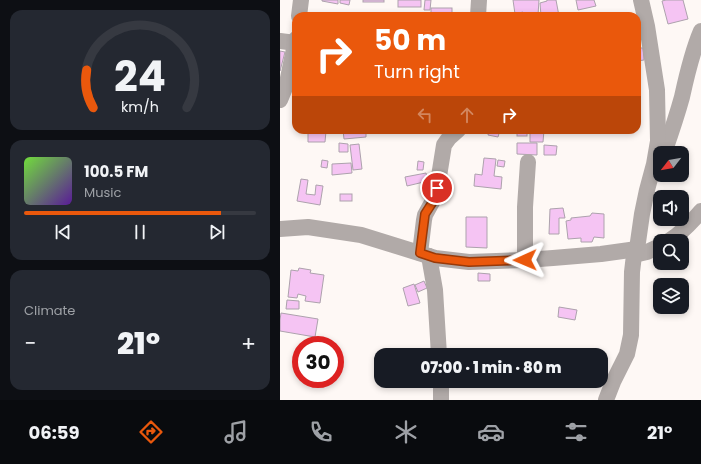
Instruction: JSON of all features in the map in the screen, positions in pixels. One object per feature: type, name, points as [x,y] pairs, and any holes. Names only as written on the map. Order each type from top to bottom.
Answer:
[{"type":"street","points":[[300,12],[301,0]]},
{"type":"street","points":[[478,12],[479,0]]},
{"type":"street","points":[[641,0],[647,26],[657,90],[658,146]]},
{"type":"street","points":[[666,146],[682,98],[688,70],[696,42],[701,31]]},
{"type":"street","points":[[280,100],[287,84],[290,41]]},
{"type":"street","points":[[439,348],[435,290],[424,254],[424,220],[425,214],[436,195],[444,145],[454,134]]},
{"type":"street","points":[[525,260],[525,207],[528,162]]},
{"type":"street","points":[[606,400],[613,382],[628,354],[631,335],[632,272],[647,190],[653,174]]},
{"type":"street","points":[[679,234],[701,211]]},
{"type":"street","points":[[280,229],[308,227],[361,235],[435,258],[469,262],[647,252],[653,249]]},
{"type":"street","points":[[441,388],[442,400]]},
{"type":"building","points":[[338,0],[338,4],[322,1]]},
{"type":"building","points":[[340,0],[350,0],[349,5],[340,3]]},
{"type":"building","points":[[363,0],[384,0],[384,2],[363,2]]},
{"type":"building","points":[[398,0],[421,0],[421,7],[398,7]]},
{"type":"building","points":[[425,0],[431,0],[430,10],[424,10]]},
{"type":"building","points":[[513,0],[539,0],[538,12],[515,12]]},
{"type":"building","points":[[556,0],[558,12],[541,12],[540,3]]},
{"type":"building","points":[[576,0],[594,0],[596,6],[578,10]]},
{"type":"building","points":[[683,0],[688,19],[668,24],[662,1]]},
{"type":"building","points":[[431,8],[452,8],[452,12],[431,12]]},
{"type":"building","points":[[641,48],[643,48],[644,60],[641,60]]},
{"type":"building","points":[[280,51],[285,52],[280,71]]},
{"type":"building","points":[[308,134],[326,134],[325,142],[308,142]]},
{"type":"building","points":[[343,134],[366,134],[366,137],[344,139]]},
{"type":"building","points":[[488,134],[499,134],[498,137]]},
{"type":"building","points":[[517,134],[527,134],[527,136],[517,136]]},
{"type":"building","points":[[530,134],[544,134],[543,142],[530,142]]},
{"type":"building","points":[[339,143],[348,144],[348,152],[339,152]]},
{"type":"building","points":[[517,143],[537,143],[537,155],[517,154]]},
{"type":"building","points":[[359,144],[362,169],[353,170],[350,145]]},
{"type":"building","points":[[544,145],[557,146],[556,155],[544,155]]},
{"type":"building","points":[[484,158],[496,159],[494,176],[502,177],[501,189],[474,186],[475,174],[482,175]]},
{"type":"building","points":[[322,160],[328,161],[327,168],[321,167]]},
{"type":"building","points":[[498,160],[505,161],[504,167],[497,166]]},
{"type":"building","points":[[418,161],[424,162],[423,170],[417,170]]},
{"type":"building","points":[[351,163],[352,173],[332,175],[332,164]]},
{"type":"building","points":[[426,173],[428,181],[407,186],[405,177]]},
{"type":"building","points":[[301,179],[308,180],[306,194],[315,195],[316,185],[323,186],[320,205],[297,201]]},
{"type":"building","points":[[340,194],[352,194],[352,201],[340,201]]},
{"type":"building","points":[[563,208],[565,218],[559,218],[559,234],[549,234],[550,209]]},
{"type":"building","points":[[592,213],[604,214],[604,238],[594,237],[592,242],[581,242],[581,238],[568,239],[566,221],[571,220],[571,218],[590,216]]},
{"type":"building","points":[[466,217],[487,217],[487,248],[466,247]]},
{"type":"building","points":[[299,268],[311,270],[310,273],[324,275],[320,303],[305,301],[306,296],[298,294],[297,298],[288,297],[291,270],[298,271]]},
{"type":"building","points":[[478,273],[490,274],[490,281],[478,281]]},
{"type":"building","points":[[424,281],[427,288],[418,292],[415,285]]},
{"type":"building","points":[[414,284],[420,303],[408,306],[403,288]]},
{"type":"building","points":[[287,300],[299,301],[299,309],[286,309]]},
{"type":"building","points":[[559,307],[577,310],[575,320],[558,317]]},
{"type":"building","points":[[281,313],[318,319],[315,336],[280,331]]},
{"type":"route","points":[[437,188],[434,200],[425,214],[420,253],[435,258],[469,262],[525,260]]}]
